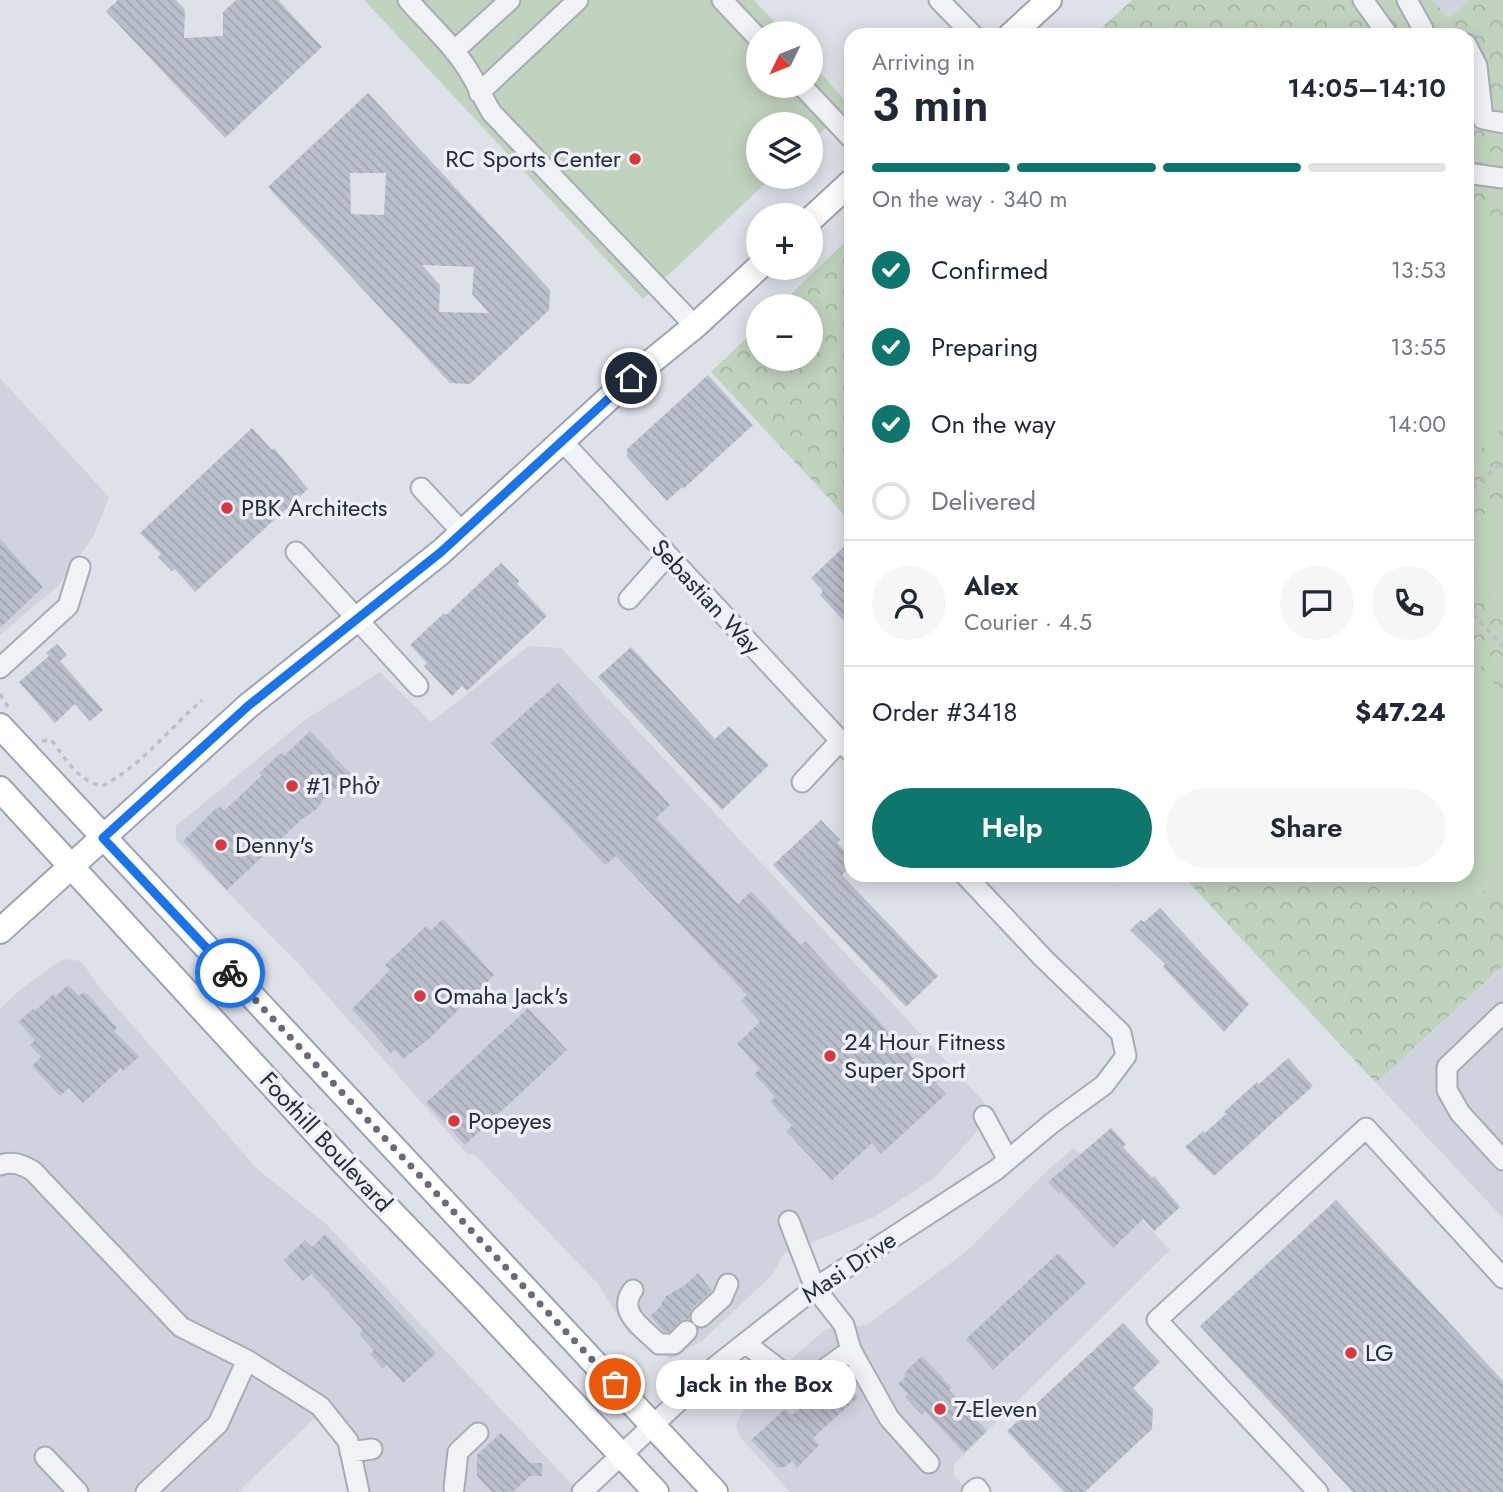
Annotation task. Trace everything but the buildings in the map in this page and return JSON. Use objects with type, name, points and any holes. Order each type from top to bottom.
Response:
[{"type":"main road","points":[[1019,28],[1049,0]]},
{"type":"main road","points":[[823,208],[844,189]]},
{"type":"main road","points":[[0,931],[248,706],[441,552],[631,378],[695,326],[746,279]]},
{"type":"main road","name":"Foothill Boulevard","points":[[7,720],[103,838],[715,1492]]},
{"type":"main road","name":"Foothill Boulevard","points":[[0,789],[342,1161],[656,1492]]},
{"type":"street","points":[[408,0],[454,51],[492,113],[695,326]]},
{"type":"street","points":[[454,51],[510,0]]},
{"type":"street","points":[[479,93],[578,0]]},
{"type":"street","points":[[722,0],[746,25]]},
{"type":"street","points":[[939,0],[967,28]]},
{"type":"street","points":[[1363,0],[1383,28]]},
{"type":"street","points":[[1406,0],[1422,28]]},
{"type":"street","points":[[1474,60],[1483,119],[1503,123]]},
{"type":"street","points":[[813,98],[844,131]]},
{"type":"street","points":[[1474,174],[1503,178]]},
{"type":"street","name":"Sebastian Way","points":[[562,442],[844,744]]},
{"type":"street","points":[[421,488],[462,533]]},
{"type":"street","points":[[296,552],[418,686]]},
{"type":"street","points":[[629,598],[667,556]]},
{"type":"street","points":[[0,668],[68,606],[80,567]]},
{"type":"street","points":[[802,782],[844,748]]},
{"type":"street","name":"Masi Drive","points":[[582,1492],[716,1366],[815,1288],[996,1170],[1052,1123],[1104,1085],[1126,1056],[1121,1033],[1044,959],[972,882]]},
{"type":"street","points":[[1503,1013],[1447,1067],[1447,1090],[1460,1113],[1503,1160]]},
{"type":"street","points":[[984,1116],[1008,1160]]},
{"type":"street","points":[[1318,1492],[1157,1320],[1366,1128],[1503,1278]]},
{"type":"street","points":[[0,1165],[9,1162],[21,1164],[33,1171],[173,1321],[247,1360],[320,1406],[348,1441],[359,1492]]},
{"type":"street","points":[[789,1221],[815,1288],[844,1325],[851,1350],[889,1418],[929,1463]]},
{"type":"street","points":[[633,1290],[627,1298],[626,1307],[630,1315],[659,1344],[667,1346],[674,1344],[722,1298],[728,1284]]},
{"type":"street","points":[[745,1343],[801,1386],[851,1350]]},
{"type":"street","points":[[146,1492],[218,1424],[247,1360]]},
{"type":"street","points":[[454,1488],[458,1452],[478,1433]]},
{"type":"street","points":[[350,1452],[372,1449]]},
{"type":"street","points":[[45,1457],[78,1492]]},
{"type":"path","points":[[1474,488],[1503,461]]},
{"type":"path","points":[[1474,615],[1503,646]]},
{"type":"path","points":[[1,691],[7,720]]},
{"type":"path","points":[[37,741],[51,740],[71,764],[73,771],[83,779],[102,786],[122,773],[202,700]]},
{"type":"shaded area","points":[[1432,0],[1469,0],[1449,18]]},
{"type":"shaded area","points":[[0,378],[109,497],[94,535],[59,585],[0,635]]},
{"type":"shaded area","points":[[529,646],[561,648],[984,1102],[976,1133],[934,1178],[876,1216],[784,1254],[771,1276],[703,1340],[671,1359],[628,1333],[599,1285],[474,1154],[467,1154],[299,964],[176,840],[176,826],[305,720],[380,672],[431,722]]},
{"type":"shaded area","points":[[63,959],[81,961],[101,989],[256,1168],[326,1224],[579,1492],[352,1492],[339,1442],[318,1415],[238,1492],[0,1492],[0,1009],[20,990]]},
{"type":"shaded area","points":[[1503,967],[1503,1218],[1376,1083]]},
{"type":"shaded area","points":[[1074,1148],[1170,1250],[954,1464],[954,1475],[969,1492],[790,1492],[740,1437],[736,1426],[744,1407],[761,1385],[826,1329],[867,1325],[967,1251],[1052,1166]]},
{"type":"green space","name":"RC Sports Center","points":[[364,0],[754,0],[774,21],[746,21],[746,98],[823,98],[823,76],[844,99],[844,111],[823,130],[823,112],[746,112],[746,189],[759,189],[643,299]]},
{"type":"green space","points":[[1132,0],[1432,0],[1449,18],[1469,0],[1503,0],[1503,966],[1376,1083],[1189,882],[1474,882],[1474,28],[1102,28]]},
{"type":"green space","points":[[1474,215],[1503,218],[1503,427],[1474,455]]},
{"type":"green space","points":[[844,243],[844,515],[711,372],[746,338],[746,371],[823,371],[823,294],[791,294],[806,280],[823,280],[823,263]]},
{"type":"green space","points":[[1503,505],[1503,606],[1474,575],[1474,530]]},
{"type":"green space","points":[[1474,660],[1503,693],[1503,885],[1470,893],[1450,894],[1381,882],[1474,882]]},
{"type":"way so far","points":[[230,973],[615,1384]]},
{"type":"place","name":"RC Sports Center","points":[[635,159]]},
{"type":"place","name":"PBK Architects","points":[[227,508]]},
{"type":"place","name":"#1 Phở","points":[[292,786]]},
{"type":"place","name":"Denny's","points":[[221,845]]},
{"type":"place","name":"Omaha Jack's","points":[[420,996]]},
{"type":"place","name":"24 Hour Fitness Super Sport","points":[[830,1056]]},
{"type":"place","name":"Popeyes","points":[[454,1121]]},
{"type":"place","name":"LG","points":[[1351,1353]]},
{"type":"place","name":"Jack in the Box","points":[[615,1384]]},
{"type":"place","name":"7-Eleven","points":[[940,1409]]},
{"type":"route","points":[[230,973],[103,838],[248,706],[441,552],[631,378]]}]
